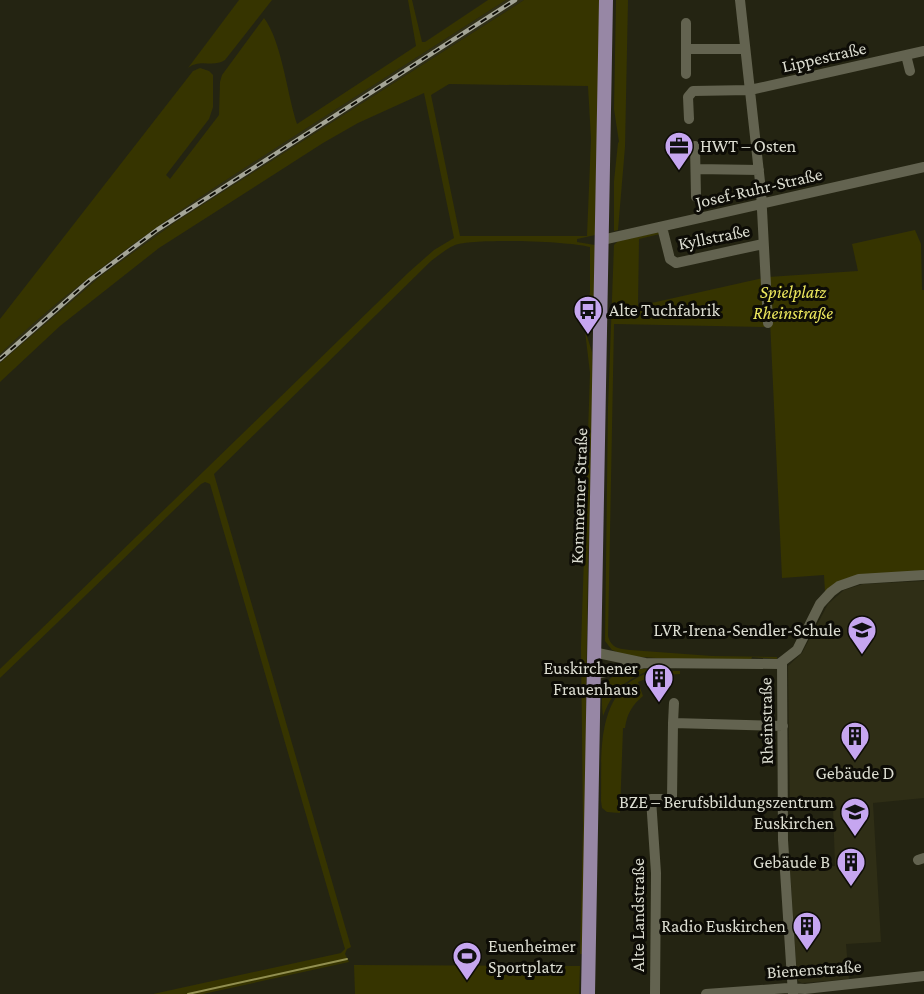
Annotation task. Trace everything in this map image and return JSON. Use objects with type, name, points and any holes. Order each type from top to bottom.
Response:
[{"type":"main road","name":"Kommerner Straße","points":[[588,994],[606,0]]},
{"type":"street","points":[[752,0],[740,1],[762,204],[768,323]]},
{"type":"street","points":[[686,23],[686,74]]},
{"type":"street","points":[[686,49],[745,50]]},
{"type":"street","name":"Lippestraße","points":[[750,90],[924,51]]},
{"type":"street","points":[[906,55],[909,71]]},
{"type":"street","points":[[689,119],[689,95],[693,91],[750,90]]},
{"type":"street","points":[[695,146],[696,197]]},
{"type":"street","name":"Josef-Ruhr-Straße","points":[[602,240],[924,167]]},
{"type":"street","points":[[696,169],[759,170]]},
{"type":"street","name":"Kyllstraße","points":[[662,227],[670,259],[676,263],[764,244]]},
{"type":"street","points":[[593,652],[645,663],[782,663],[797,650],[820,604],[834,589],[859,579],[924,575]]},
{"type":"street","points":[[592,675],[645,663]]},
{"type":"street","name":"Rheinstraße","points":[[782,663],[783,840],[792,991]]},
{"type":"street","points":[[674,703],[674,723],[783,726]]},
{"type":"street","name":"Alte Landstraße","points":[[655,994],[656,873],[651,799],[672,799],[674,723]]},
{"type":"street","name":"Bienenstraße","points":[[706,994],[792,991],[924,976]]},
{"type":"shaded area","points":[[506,0],[524,0],[177,221],[102,275],[0,363],[0,354],[26,329],[85,280],[154,228]]},
{"type":"shaded area","points":[[924,581],[924,798],[873,803],[881,942],[846,944],[849,979],[802,983],[798,981],[797,976],[790,870],[835,866],[833,807],[790,811],[788,666],[802,653],[828,604],[844,590],[863,584]]},
{"type":"green space","points":[[239,0],[272,0],[225,60],[197,64],[188,68]]},
{"type":"green space","points":[[408,0],[412,0],[422,42],[425,42],[488,0],[506,0],[260,158],[144,236],[70,293],[0,354],[0,319],[193,71],[200,68],[213,75],[213,107],[209,119],[166,175],[170,179],[219,115],[222,75],[264,18],[280,54],[297,124],[416,46]]},
{"type":"green space","points":[[524,0],[601,0],[595,235],[577,239],[577,242],[595,245],[595,293],[589,332],[586,333],[592,352],[594,410],[588,566],[587,785],[583,954],[580,954],[583,825],[581,647],[590,373],[585,331],[590,291],[590,247],[522,241],[465,243],[455,245],[431,261],[214,474],[351,947],[345,954],[349,962],[203,994],[153,994],[341,953],[345,949],[210,484],[205,482],[201,484],[0,678],[0,669],[409,272],[434,250],[454,238],[424,93],[358,123],[323,143],[159,248],[60,326],[0,382],[0,363],[102,275],[177,221]],"holes":[[[449,84],[588,86],[591,139],[587,236],[460,236],[431,95]]]},
{"type":"green space","points":[[616,0],[628,0],[625,147],[618,230],[614,231],[614,181],[619,142],[614,109]]},
{"type":"green space","name":"Spielplatz Rheinstraße","points":[[915,230],[921,244],[922,290],[924,290],[924,572],[859,575],[825,592],[824,575],[782,578],[768,277],[858,271],[852,244]]},
{"type":"green space","points":[[658,232],[660,234],[639,239],[638,306],[763,278],[765,327],[614,324],[609,640],[613,645],[626,650],[712,656],[777,657],[777,659],[752,657],[751,660],[671,659],[627,656],[612,650],[605,641],[608,407],[614,245],[618,241]]},
{"type":"green space","points":[[654,668],[622,686],[612,697],[603,716],[603,691],[612,677],[620,673]]},
{"type":"green space","points":[[655,671],[680,671],[680,674],[653,676],[638,682],[643,696],[631,710],[625,728],[623,728],[620,813],[607,812],[602,808],[601,801],[601,762],[602,742],[611,706],[621,690],[635,679]]},
{"type":"green space","name":"Euenheimer Sportplatz","points":[[354,965],[580,966],[579,994],[355,994]]},
{"type":"waterway","points":[[188,994],[347,959]]},
{"type":"railway","points":[[0,359],[90,280],[157,230],[515,0]]},
{"type":"place","name":"HWT – Osten","points":[[679,172]]},
{"type":"place","name":"Alte Tuchfabrik","points":[[588,336]]},
{"type":"place","name":"LVR-Irena-Sendler-Schule","points":[[862,656]]},
{"type":"place","name":"Euskirchener Frauenhaus","points":[[659,704]]},
{"type":"place","name":"Gebäude D","points":[[855,762]]},
{"type":"place","name":"BZE – Berufsbildungszentrum Euskirchen","points":[[855,838]]},
{"type":"place","name":"Gebäude B","points":[[851,888]]},
{"type":"place","name":"Radio Euskirchen","points":[[807,952]]},
{"type":"place","name":"Euenheimer Sportplatz","points":[[467,982]]}]
